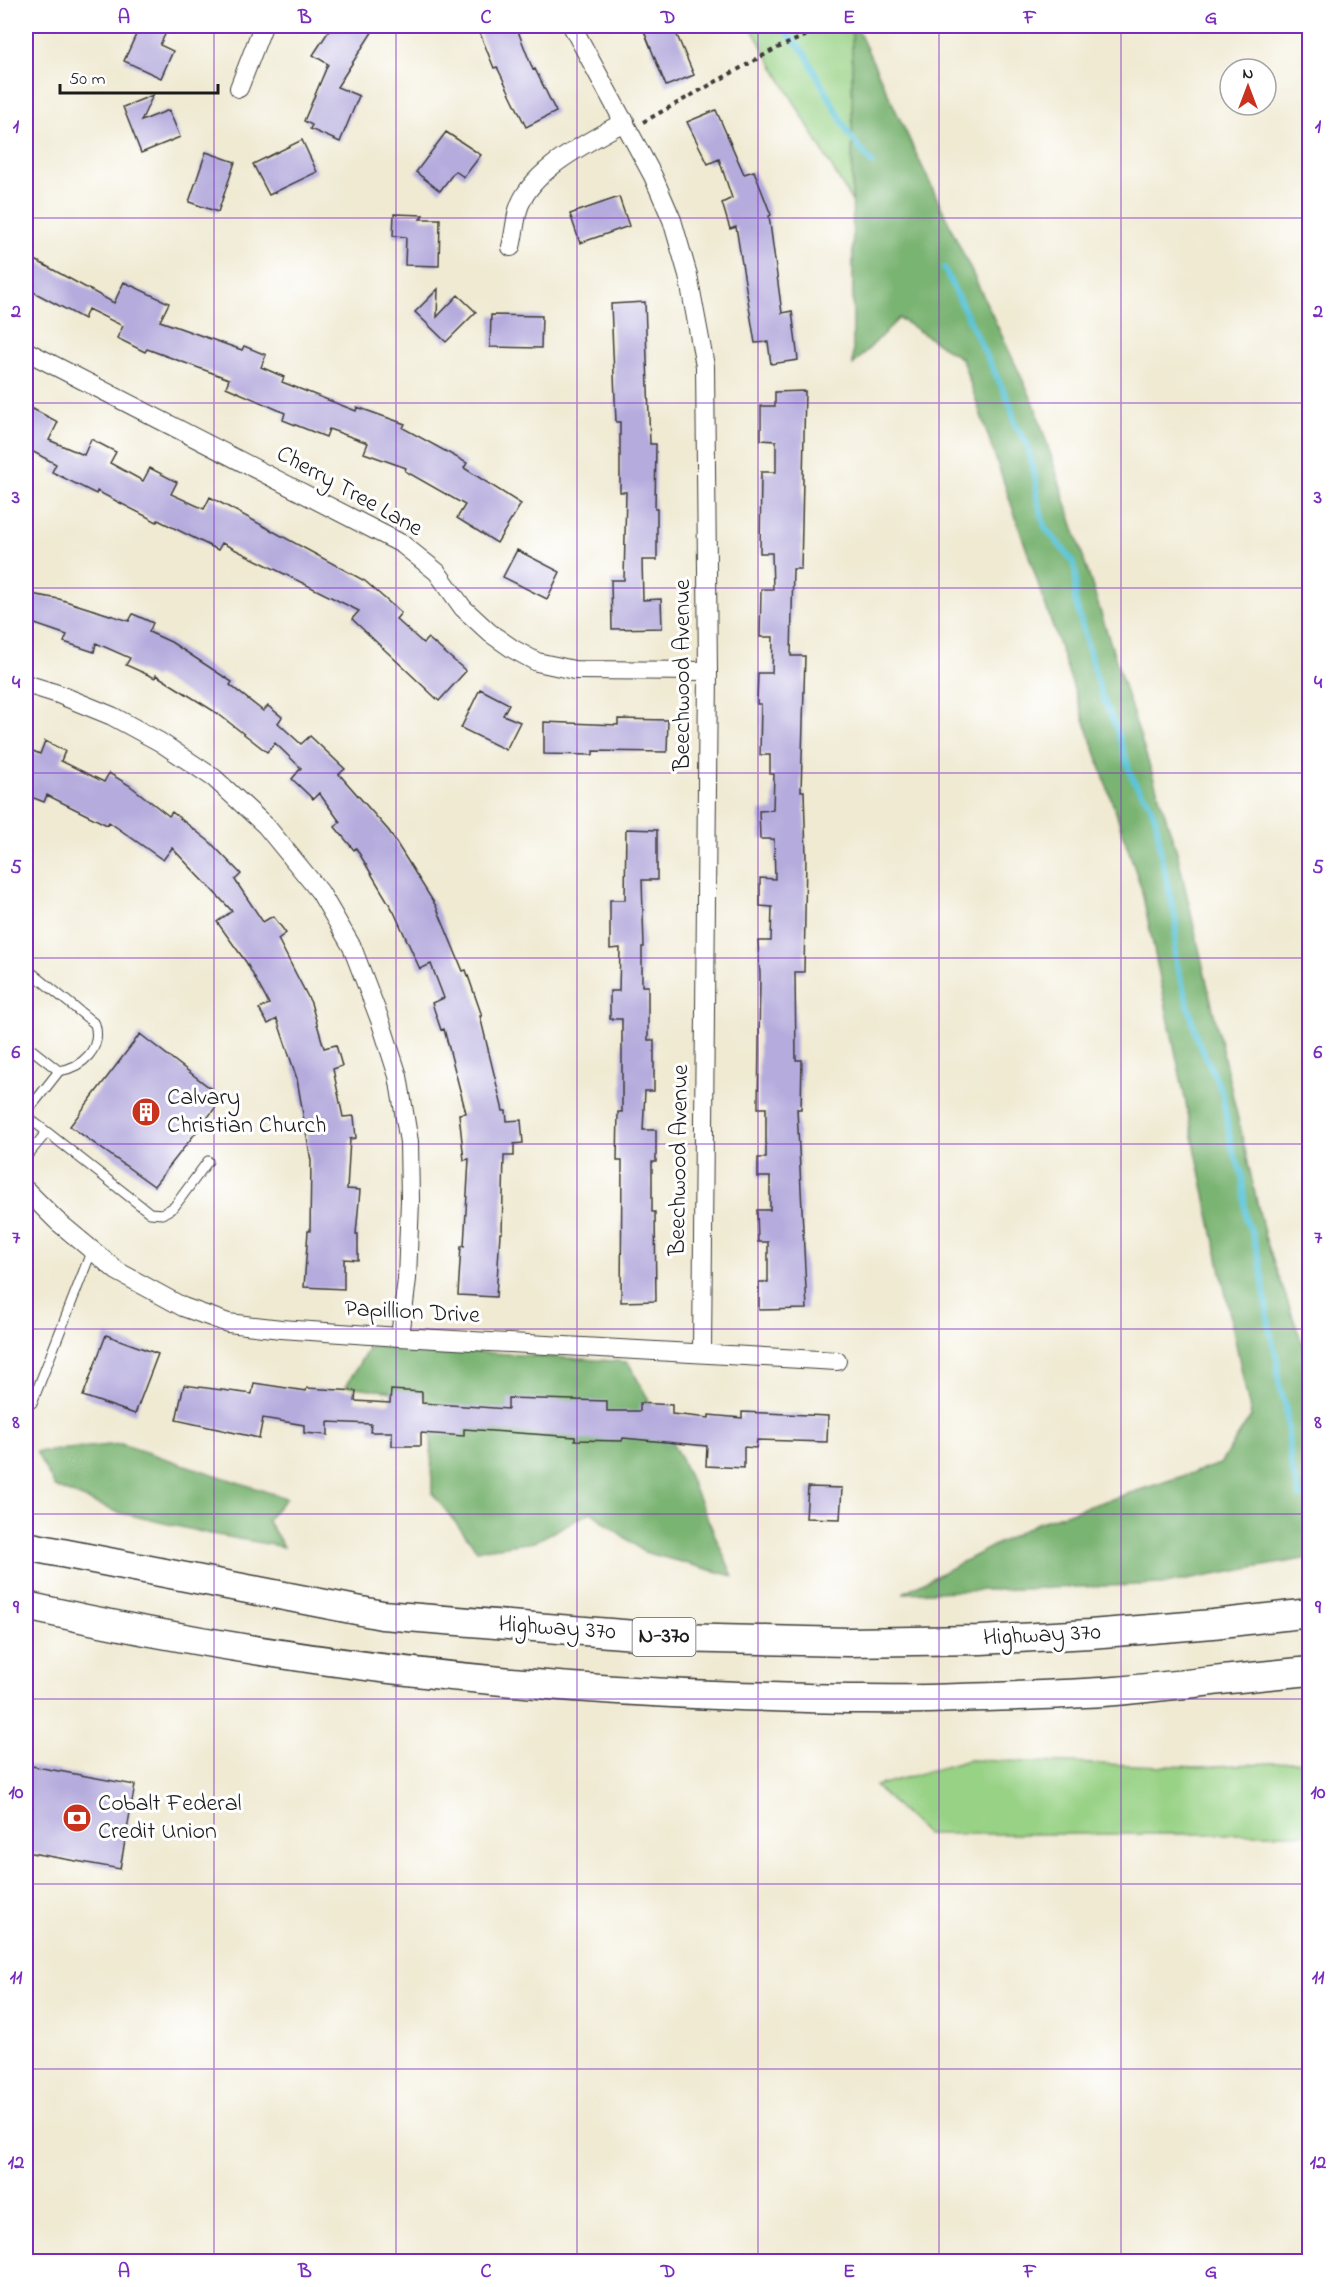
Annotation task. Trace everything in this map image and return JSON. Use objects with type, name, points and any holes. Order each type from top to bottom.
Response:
[{"type":"highway","name":"Highway 370","points":[[26,1546],[382,1615],[673,1638],[848,1642],[981,1640],[1146,1630],[1310,1613]]},
{"type":"highway","name":"N-370","points":[[26,1606],[111,1625],[317,1660],[421,1674],[515,1683],[677,1694],[846,1700],[957,1698],[1114,1691],[1310,1671]]},
{"type":"street","points":[[239,88],[263,26]]},
{"type":"street","name":"Beechwood Avenue","points":[[572,26],[627,125],[672,220],[688,275],[705,366],[708,671],[702,1352]]},
{"type":"street","points":[[511,247],[519,208],[535,181],[564,158],[627,125]]},
{"type":"street","name":"Cherry Tree Lane","points":[[26,351],[402,544],[437,572],[463,608],[490,633],[537,662],[574,670],[708,671]]},
{"type":"street","points":[[26,684],[58,693],[112,716],[160,742],[214,778],[266,826],[320,892],[352,947],[380,1020],[398,1076],[409,1142],[410,1200],[407,1279],[400,1337]]},
{"type":"street","name":"Papillion Drive","points":[[26,1190],[57,1221],[117,1270],[183,1307],[228,1323],[400,1337],[837,1360]]},
{"type":"lane","points":[[26,968],[95,1024],[98,1035],[94,1048],[81,1063],[71,1069],[59,1071],[26,1114],[150,1213],[162,1214],[174,1207],[208,1161]]},
{"type":"lane","points":[[26,1045],[59,1071]]},
{"type":"lane","points":[[26,1157],[47,1132]]},
{"type":"lane","points":[[32,1403],[92,1250]]},
{"type":"path","points":[[627,125],[822,26]]},
{"type":"green space","points":[[750,26],[852,26],[852,202]]},
{"type":"green space","points":[[852,26],[856,26],[1035,406],[1177,852],[1265,1237],[1309,1363],[1309,1558],[1164,1584],[903,1593],[1037,1523],[1220,1464],[1251,1416],[1141,887],[962,359],[899,318],[853,365]]},
{"type":"green space","points":[[370,1345],[628,1362],[682,1461],[733,1576],[644,1552],[591,1512],[534,1542],[477,1550],[432,1493],[431,1433],[425,1396],[346,1386]]},
{"type":"green space","points":[[121,1444],[286,1498],[267,1520],[284,1547],[206,1533],[117,1512],[55,1487],[36,1452]]},
{"type":"green space","points":[[969,1760],[1200,1767],[1309,1761],[1309,1834],[926,1834],[875,1786]]},
{"type":"building","points":[[140,26],[169,26],[160,45],[173,51],[161,78],[124,61]]},
{"type":"building","points":[[332,26],[376,26],[337,87],[359,96],[340,142],[310,129],[312,125],[304,121],[328,64],[313,55]]},
{"type":"building","points":[[477,26],[516,26],[533,70],[535,69],[556,112],[526,127],[497,67],[494,68]]},
{"type":"building","points":[[642,26],[673,26],[694,75],[666,86]]},
{"type":"building","points":[[153,95],[141,121],[169,110],[180,137],[141,153],[123,107]]},
{"type":"building","points":[[716,110],[744,174],[754,171],[771,215],[769,216],[782,313],[792,311],[798,360],[771,364],[768,342],[755,343],[736,227],[730,229],[722,203],[732,198],[719,159],[708,164],[687,122]]},
{"type":"building","points":[[446,132],[481,155],[464,177],[455,171],[440,191],[416,172]]},
{"type":"building","points":[[302,140],[317,172],[269,195],[253,164]]},
{"type":"building","points":[[206,152],[235,162],[218,212],[189,202]]},
{"type":"building","points":[[619,197],[629,226],[580,243],[570,214]]},
{"type":"building","points":[[394,214],[423,215],[420,219],[440,219],[439,266],[405,265],[406,237],[393,236]]},
{"type":"building","points":[[26,255],[114,303],[124,282],[169,303],[160,321],[242,350],[244,346],[266,355],[261,367],[284,377],[282,382],[356,411],[357,407],[405,424],[403,428],[467,463],[464,468],[521,504],[497,543],[457,518],[465,505],[405,471],[406,468],[364,453],[368,443],[329,429],[326,437],[283,420],[285,413],[226,387],[229,379],[147,349],[145,352],[117,338],[123,326],[88,309],[84,319],[26,288]]},
{"type":"building","points":[[438,289],[437,317],[458,295],[476,312],[446,342],[415,312]]},
{"type":"building","points":[[645,302],[650,444],[656,444],[657,560],[642,560],[643,600],[661,599],[662,628],[612,629],[611,580],[624,580],[626,492],[620,492],[620,422],[616,422],[611,304]]},
{"type":"building","points":[[491,315],[542,316],[541,348],[490,347]]},
{"type":"building","points":[[805,391],[801,569],[793,569],[791,656],[805,656],[801,791],[804,791],[806,857],[804,972],[795,972],[796,1060],[802,1060],[801,1109],[797,1109],[807,1309],[759,1310],[759,1282],[768,1282],[768,1242],[758,1242],[757,1210],[770,1210],[770,1177],[758,1177],[758,1158],[766,1158],[766,1108],[758,1108],[760,975],[758,941],[771,941],[772,907],[760,906],[760,878],[775,879],[774,839],[760,839],[759,811],[773,810],[774,774],[770,774],[770,755],[760,755],[761,704],[757,704],[758,673],[772,673],[773,637],[760,637],[761,589],[773,589],[772,553],[760,553],[761,472],[776,472],[776,441],[761,440],[761,406],[775,406],[775,392]]},
{"type":"building","points":[[31,408],[58,422],[49,440],[84,455],[91,439],[116,452],[110,463],[143,481],[150,468],[177,482],[171,494],[204,509],[210,497],[365,581],[401,613],[396,619],[423,643],[428,638],[466,671],[439,701],[352,619],[359,611],[222,543],[218,550],[97,491],[96,494],[52,472],[56,464],[26,448],[26,418]]},
{"type":"building","points":[[517,550],[560,572],[547,599],[503,577]]},
{"type":"building","points":[[26,593],[59,599],[129,621],[133,614],[153,623],[149,632],[171,642],[232,682],[230,685],[263,711],[268,706],[282,717],[278,723],[301,744],[310,736],[345,769],[339,774],[389,831],[436,906],[463,971],[466,970],[482,1016],[480,1016],[507,1121],[521,1120],[523,1143],[514,1144],[514,1156],[504,1156],[502,1233],[500,1233],[496,1297],[458,1295],[461,1246],[464,1246],[469,1159],[464,1160],[459,1114],[466,1113],[444,1029],[441,1030],[432,1003],[444,998],[431,964],[420,969],[394,912],[356,848],[354,850],[335,827],[340,822],[319,793],[313,799],[292,779],[301,768],[275,743],[267,752],[217,713],[156,675],[155,678],[126,665],[130,658],[96,643],[94,652],[64,642],[67,635],[26,621]]},
{"type":"building","points":[[480,689],[509,704],[503,715],[520,722],[506,750],[461,728]]},
{"type":"building","points":[[618,719],[668,720],[667,752],[593,751],[593,755],[544,754],[544,722],[618,725]]},
{"type":"building","points":[[45,741],[65,751],[61,761],[104,782],[109,773],[129,785],[169,816],[172,812],[210,842],[241,874],[235,880],[263,922],[273,916],[286,933],[278,939],[311,1003],[324,1048],[336,1045],[342,1066],[333,1069],[343,1117],[354,1116],[356,1138],[350,1139],[347,1189],[360,1190],[356,1234],[358,1234],[358,1260],[344,1259],[344,1289],[304,1287],[308,1231],[310,1231],[311,1161],[297,1079],[277,1019],[268,1024],[259,1009],[269,1004],[246,962],[217,922],[232,911],[172,848],[163,860],[109,822],[107,825],[47,795],[44,802],[26,795],[26,748],[40,754]]},
{"type":"building","points":[[626,829],[657,830],[657,880],[642,880],[644,947],[642,947],[642,986],[648,986],[648,1040],[654,1040],[654,1091],[645,1091],[643,1130],[656,1130],[656,1162],[652,1162],[652,1212],[655,1212],[656,1301],[621,1302],[622,1161],[617,1161],[618,1112],[622,1112],[622,1019],[610,1019],[610,991],[619,991],[620,948],[610,949],[610,900],[625,900]]},
{"type":"building","name":"Calvary Christian Church","points":[[140,1034],[223,1098],[154,1186],[70,1126]]},
{"type":"building","points":[[106,1335],[158,1354],[135,1414],[83,1396]]},
{"type":"building","points":[[254,1383],[306,1391],[307,1388],[356,1391],[355,1401],[390,1403],[391,1390],[422,1392],[422,1403],[508,1409],[508,1398],[607,1401],[607,1411],[640,1411],[640,1403],[672,1405],[672,1414],[709,1418],[709,1415],[742,1418],[742,1412],[828,1416],[827,1442],[757,1440],[756,1448],[744,1447],[744,1468],[706,1466],[707,1446],[623,1438],[622,1441],[575,1440],[575,1437],[464,1429],[464,1436],[421,1433],[421,1446],[392,1446],[392,1432],[370,1432],[371,1424],[328,1422],[328,1435],[304,1433],[304,1425],[263,1418],[259,1438],[176,1420],[184,1385],[252,1394]]},
{"type":"building","points":[[808,1487],[842,1488],[840,1519],[806,1518]]},
{"type":"building","name":"Cobalt Federal Credit Union","points":[[26,1765],[135,1785],[120,1869],[26,1852]]},
{"type":"waterway","points":[[781,26],[804,52],[850,136],[872,163]]},
{"type":"waterway","points":[[944,268],[1011,406],[1015,425],[1027,443],[1045,528],[1072,560],[1076,574],[1075,600],[1101,694],[1115,725],[1131,775],[1149,802],[1156,820],[1162,860],[1176,921],[1175,957],[1197,1038],[1222,1092],[1232,1148],[1242,1174],[1246,1220],[1260,1262],[1270,1332],[1277,1359],[1279,1384],[1286,1408],[1291,1466],[1300,1497]]},
{"type":"place","name":"Calvary Christian Church","points":[[146,1112]]},
{"type":"place","name":"Cobalt Federal Credit Union","points":[[77,1818]]}]
